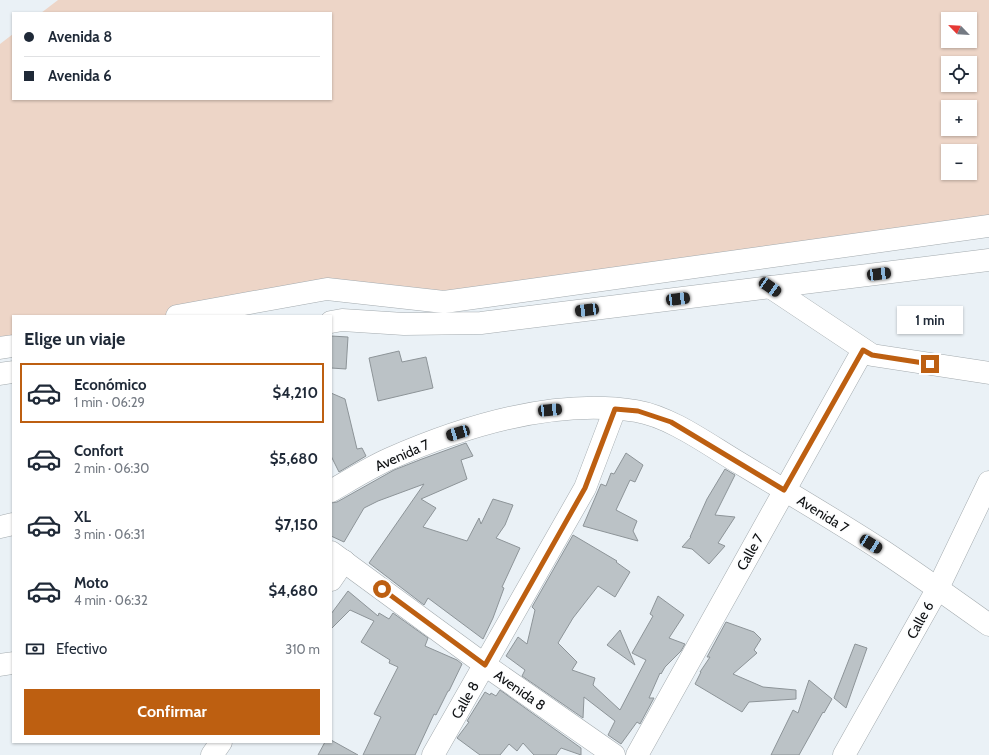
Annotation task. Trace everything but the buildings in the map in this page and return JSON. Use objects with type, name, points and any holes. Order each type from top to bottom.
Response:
[{"type":"street","points":[[183,315],[327,289],[444,302],[989,226]]},
{"type":"street","points":[[332,322],[342,320],[404,324],[481,323],[989,260]]},
{"type":"street","points":[[770,287],[872,355],[989,373]]},
{"type":"street","points":[[0,348],[12,346]]},
{"type":"street","name":"Calle 7","points":[[637,755],[863,350]]},
{"type":"street","points":[[0,374],[12,372]]},
{"type":"street","name":"Avenida 7","points":[[332,490],[388,460],[445,436],[498,421],[550,410],[587,407],[638,411],[671,422],[784,490],[883,551],[938,588],[989,626]]},
{"type":"street","name":"Calle 8","points":[[433,755],[585,488],[615,409]]},
{"type":"street","name":"Calle 6","points":[[844,755],[938,588],[989,482]]},
{"type":"street","points":[[0,527],[12,524]]},
{"type":"street","points":[[332,576],[337,556]]},
{"type":"street","name":"Avenida 8","points":[[337,556],[485,665],[614,755]]},
{"type":"street","points":[[0,665],[12,663]]},
{"type":"street","points":[[212,755],[220,743]]},
{"type":"shaded area","points":[[58,0],[989,0],[989,235],[454,305],[323,296],[223,315],[12,315],[12,356],[0,359],[0,44],[12,35],[12,100],[332,100],[332,12],[42,12]]},
{"type":"route","points":[[382,589],[485,665],[585,488],[615,409],[638,411],[671,422],[784,490],[863,350],[872,355],[930,364]]}]
